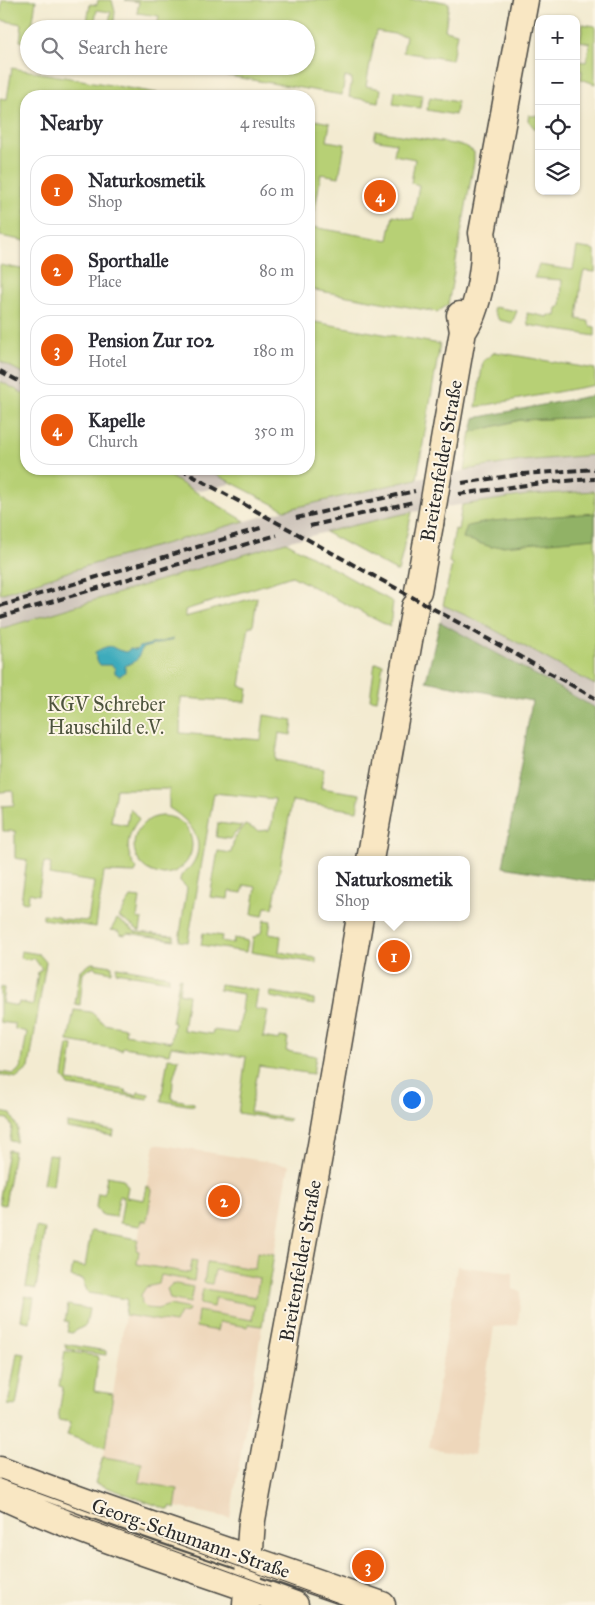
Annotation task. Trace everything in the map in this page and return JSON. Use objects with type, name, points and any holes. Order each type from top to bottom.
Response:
[{"type":"main road","name":"Breitenfelder Straße","points":[[371,856],[463,331],[460,309],[463,289],[476,240],[482,233],[525,0]]},
{"type":"main road","name":"Breitenfelder Straße","points":[[246,1596],[253,1510],[320,1154],[359,921]]},
{"type":"main road","name":"Georg-Schumann-Straße","points":[[0,1470],[146,1524],[249,1557],[382,1605]]},
{"type":"main road","name":"Georg-Schumann-Straße","points":[[0,1495],[63,1523],[193,1570],[246,1596],[295,1605]]},
{"type":"shaded area","points":[[0,355],[20,366],[20,397],[0,385]]},
{"type":"shaded area","points":[[595,455],[595,491],[528,495],[412,512],[367,522],[286,542],[0,629],[0,594],[83,567],[285,510],[417,479],[521,461]]},
{"type":"shaded area","points":[[160,475],[226,475],[230,484],[201,491],[184,488]]},
{"type":"shaded area","points":[[443,605],[478,621],[595,685],[595,708],[440,622]]},
{"type":"shaded area","points":[[155,1144],[289,1165],[230,1518],[171,1506],[169,1510],[95,1483],[105,1448],[125,1315]]},
{"type":"shaded area","points":[[457,1266],[513,1273],[513,1289],[521,1292],[518,1325],[494,1327],[474,1455],[429,1448]]},
{"type":"green space","points":[[2,0],[36,0],[33,20],[20,20],[20,24],[0,20]]},
{"type":"green space","points":[[98,0],[112,0],[115,12],[114,20],[110,20],[111,12],[97,10],[95,20],[87,20],[90,4],[97,5]]},
{"type":"green space","points":[[125,0],[433,0],[449,3],[445,30],[457,33],[452,60],[403,52],[406,36],[376,31],[366,86],[381,89],[379,102],[349,97],[352,78],[345,77],[342,95],[223,75],[315,75],[315,20],[158,20],[159,16],[137,13],[139,2]]},
{"type":"green space","points":[[583,24],[595,26],[595,84],[581,79],[580,61],[586,62],[590,43],[580,41]]},
{"type":"green space","points":[[12,68],[20,69],[20,75],[52,75],[139,90],[20,90],[20,240],[0,236],[0,98],[7,99]]},
{"type":"green space","points":[[395,91],[422,95],[420,108],[393,104]]},
{"type":"green space","points":[[430,97],[457,102],[455,115],[427,110]]},
{"type":"green space","points":[[529,114],[535,116],[535,128],[534,128],[528,120]]},
{"type":"green space","points":[[315,120],[330,123],[327,141],[345,144],[339,177],[321,174],[315,209]]},
{"type":"green space","points":[[376,131],[465,146],[474,152],[474,162],[448,305],[437,312],[315,290],[315,228],[388,240],[393,215],[413,219],[419,185],[411,183],[415,159],[394,155],[396,143],[374,139]]},
{"type":"green space","points":[[577,247],[595,250],[595,272],[584,271],[577,319],[588,321],[590,326],[595,327],[595,336],[528,325],[527,313],[548,317],[549,315],[556,316],[557,308],[561,306],[562,280],[534,278],[539,265],[573,270]]},
{"type":"green space","points":[[0,265],[20,269],[20,372],[0,361]]},
{"type":"green space","points":[[494,307],[517,311],[512,323],[499,320],[493,311]]},
{"type":"green space","points":[[315,322],[440,344],[417,479],[285,510],[217,475],[315,475]]},
{"type":"green space","points":[[495,352],[595,369],[595,385],[476,407],[483,361]]},
{"type":"green space","points":[[0,381],[20,392],[20,475],[167,475],[245,521],[83,567],[0,594]]},
{"type":"green space","points":[[595,395],[595,417],[520,420],[472,432],[475,418]]},
{"type":"green space","points":[[595,417],[595,455],[521,461],[465,470],[471,432],[520,420]]},
{"type":"green space","points":[[595,491],[595,685],[478,621],[443,605],[452,564],[449,562],[455,529],[458,530],[462,505],[528,495]]},
{"type":"green space","points":[[412,512],[398,572],[325,532]]},
{"type":"green space","points":[[595,513],[595,538],[491,547],[463,538],[467,526],[493,521]]},
{"type":"green space","name":"KGV Schreber Hauschild e.V.","points":[[286,542],[393,602],[390,627],[292,576],[185,610],[185,617],[257,597],[253,626],[249,626],[240,686],[248,688],[246,702],[181,698],[180,733],[261,740],[264,715],[293,720],[291,735],[279,733],[275,760],[324,769],[321,788],[360,794],[357,811],[292,801],[273,908],[265,907],[263,916],[252,914],[256,887],[244,885],[242,893],[229,891],[228,899],[210,897],[218,851],[231,853],[234,839],[245,825],[259,831],[269,830],[272,823],[275,799],[214,793],[188,942],[179,941],[187,888],[180,881],[180,878],[196,857],[198,849],[194,832],[183,819],[169,808],[169,789],[116,789],[111,822],[127,825],[130,808],[139,819],[131,831],[128,844],[130,857],[137,869],[135,873],[104,872],[96,927],[43,919],[43,914],[58,916],[60,919],[88,921],[94,882],[49,875],[51,864],[44,862],[38,895],[29,893],[28,902],[21,901],[27,860],[15,858],[15,831],[3,831],[2,806],[14,805],[13,791],[0,792],[0,629]]},
{"type":"green space","points":[[440,622],[595,708],[595,882],[503,867],[532,701],[426,681]]},
{"type":"green space","points":[[375,663],[383,664],[377,700],[370,699]]},
{"type":"green space","points":[[157,816],[169,816],[184,824],[192,839],[192,851],[184,866],[169,874],[157,874],[142,866],[134,851],[134,839],[142,824]]},
{"type":"green space","points":[[218,823],[242,826],[230,839],[216,837]]},
{"type":"green space","points":[[131,897],[140,898],[137,918],[142,919],[140,931],[119,917]]},
{"type":"green space","points":[[117,919],[136,932],[174,936],[174,940],[128,933],[125,935],[120,934],[118,931],[111,930]]},
{"type":"green space","points":[[264,920],[271,921],[269,934],[281,936],[279,952],[316,958],[316,963],[251,952],[253,938],[261,933]]},
{"type":"green space","points":[[203,933],[222,936],[221,941],[233,943],[234,938],[248,941],[246,952],[201,945]]},
{"type":"green space","points":[[21,951],[39,954],[46,962],[29,1068],[17,1078],[0,1075],[0,1072],[14,1074],[21,1068],[27,1032],[15,1029],[15,1024],[0,1022],[0,987],[4,988],[2,1003],[18,1006],[19,1002],[33,1005],[38,972],[42,969],[34,958],[30,960],[20,958]]},
{"type":"green space","points":[[92,963],[112,966],[112,972],[96,969],[94,966],[83,973],[80,1005],[75,1004],[80,970]]},
{"type":"green space","points":[[117,967],[169,976],[169,981],[116,972]]},
{"type":"green space","points":[[179,978],[181,978],[179,993],[188,995],[183,1030],[212,1034],[213,1030],[237,1033],[243,1010],[241,1010],[243,994],[219,990],[220,984],[258,990],[255,1009],[268,1011],[263,1037],[279,1040],[280,1037],[288,1038],[286,1051],[316,1056],[313,1074],[259,1066],[250,1112],[290,1119],[288,1121],[238,1113],[246,1057],[171,1046],[169,1054],[123,1047],[122,1050],[68,1041],[74,1010],[91,1012],[104,1024],[126,1028],[125,1034],[171,1042]]},
{"type":"green space","points":[[271,992],[314,999],[314,1005],[270,997]]},
{"type":"green space","points":[[68,1045],[73,1046],[68,1081],[126,1090],[125,1093],[137,1095],[138,1092],[149,1094],[148,1099],[69,1086],[63,1077]]},
{"type":"green space","points":[[168,1058],[179,1059],[173,1079],[172,1099],[194,1103],[194,1106],[161,1101]]},
{"type":"green space","points":[[0,1112],[11,1114],[18,1129],[16,1142],[10,1141],[12,1127],[8,1119],[0,1118]]},
{"type":"green space","points":[[67,1123],[114,1131],[113,1136],[67,1128]]},
{"type":"green space","points":[[8,1150],[14,1151],[5,1205],[0,1204],[0,1198]]},
{"type":"green space","points":[[48,1154],[57,1155],[53,1186],[43,1184]]},
{"type":"green space","points":[[107,1176],[123,1179],[128,1187],[126,1197],[144,1200],[147,1186],[152,1190],[147,1221],[141,1221],[140,1226],[120,1223],[124,1197],[119,1196],[116,1217],[102,1215],[96,1207],[98,1193],[104,1194]]},
{"type":"green space","points":[[36,1227],[45,1229],[36,1289],[26,1287]]},
{"type":"green space","points":[[91,1231],[138,1239],[136,1250],[139,1251],[137,1264],[190,1273],[192,1260],[197,1261],[194,1281],[161,1275],[159,1284],[146,1287],[141,1295],[142,1304],[146,1308],[157,1309],[170,1305],[189,1309],[188,1312],[180,1313],[175,1323],[125,1315],[127,1299],[88,1293],[82,1279],[71,1277],[73,1265],[85,1267]]},
{"type":"green space","points":[[257,1252],[274,1255],[262,1326],[248,1324],[248,1327],[219,1322],[217,1331],[196,1327],[198,1311],[252,1320],[254,1305],[215,1298],[213,1307],[200,1304],[203,1289],[256,1297],[259,1278],[215,1270],[212,1284],[204,1283],[207,1262],[255,1269]]},
{"type":"green space","points":[[171,1285],[193,1287],[190,1303],[170,1299],[167,1289]]},
{"type":"green space","points":[[25,1296],[34,1298],[30,1322],[21,1320]]},
{"type":"green space","points":[[68,1305],[89,1309],[86,1325],[72,1333],[67,1332],[69,1322],[65,1321]]},
{"type":"green space","points":[[65,1344],[106,1351],[106,1355],[66,1349]]},
{"type":"green space","points":[[65,1351],[97,1356],[94,1391],[113,1394],[105,1448],[67,1435],[71,1422],[58,1420],[63,1387],[59,1386]]},
{"type":"green space","points":[[17,1353],[25,1354],[16,1406],[8,1405]]},
{"type":"green space","points":[[103,1457],[142,1463],[139,1482],[178,1489],[175,1509],[171,1506],[169,1510],[95,1483]]},
{"type":"water","points":[[174,639],[143,648],[134,662],[125,666],[125,672],[120,676],[115,673],[115,668],[111,665],[100,665],[96,659],[95,652],[109,646],[126,652],[130,649],[136,650],[139,647]]},
{"type":"tram line","points":[[0,1479],[344,1605]]},
{"type":"tram line","points":[[70,1513],[270,1586]]},
{"type":"railway","points":[[0,371],[20,382]]},
{"type":"railway","points":[[462,483],[523,474],[595,469]]},
{"type":"railway","points":[[191,475],[595,698]]},
{"type":"railway","points":[[459,494],[549,482],[595,479]]},
{"type":"railway","points":[[296,518],[415,491]]},
{"type":"railway","points":[[310,526],[413,502]]},
{"type":"railway","points":[[0,606],[264,527]]},
{"type":"railway","points":[[0,617],[277,535]]},
{"type":"place","name":"Kapelle","points":[[380,196]]},
{"type":"place","name":"Naturkosmetik","points":[[394,956]]},
{"type":"place","name":"Sporthalle","points":[[224,1201]]},
{"type":"place","name":"Pension Zur 102","points":[[368,1566]]}]
